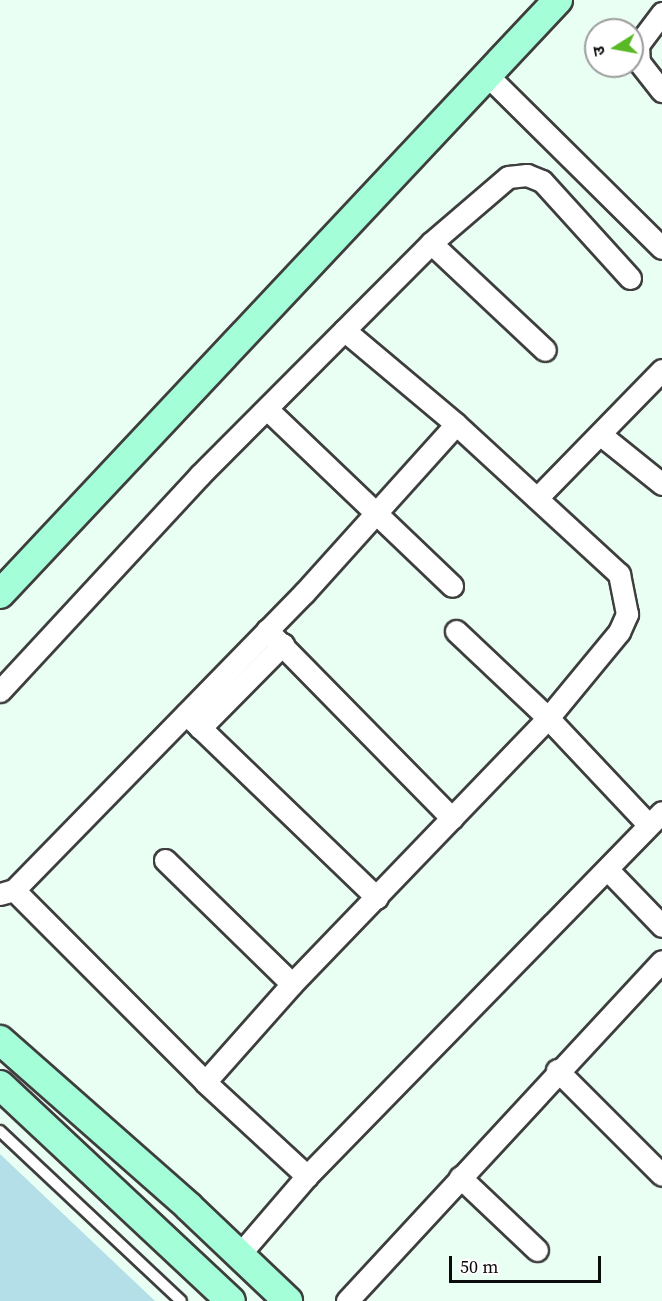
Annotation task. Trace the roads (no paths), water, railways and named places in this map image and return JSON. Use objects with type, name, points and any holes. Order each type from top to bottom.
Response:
[{"type":"main road","points":[[0,594],[558,0]]},
{"type":"main road","points":[[0,1040],[288,1301]]},
{"type":"main road","points":[[0,1084],[231,1301]]},
{"type":"street","points":[[662,13],[638,45],[639,62],[662,91]]},
{"type":"street","points":[[488,75],[662,248]]},
{"type":"street","points":[[0,691],[200,475],[431,243],[508,177],[527,175],[542,181],[630,278]]},
{"type":"street","points":[[431,243],[545,351]]},
{"type":"street","points":[[205,1082],[292,984],[548,718],[619,632],[627,614],[619,574],[456,424],[344,330]]},
{"type":"street","points":[[537,498],[662,370]]},
{"type":"street","points":[[267,409],[452,586]]},
{"type":"street","points":[[193,721],[267,630],[376,514],[456,424]]},
{"type":"street","points":[[601,435],[662,484]]},
{"type":"street","points":[[267,630],[452,818]]},
{"type":"street","points":[[239,1255],[307,1176],[656,819],[456,631]]},
{"type":"street","points":[[283,644],[193,721],[7,892],[205,1082],[307,1176]]},
{"type":"street","points":[[193,721],[377,898]]},
{"type":"street","points":[[165,860],[292,984]]},
{"type":"street","points":[[608,870],[662,926]]},
{"type":"street","points":[[347,1301],[557,1070],[662,961]]},
{"type":"street","points":[[557,1070],[662,1175]]},
{"type":"street","points":[[460,1177],[537,1250]]},
{"type":"lane","points":[[0,1131],[181,1301]]}]
